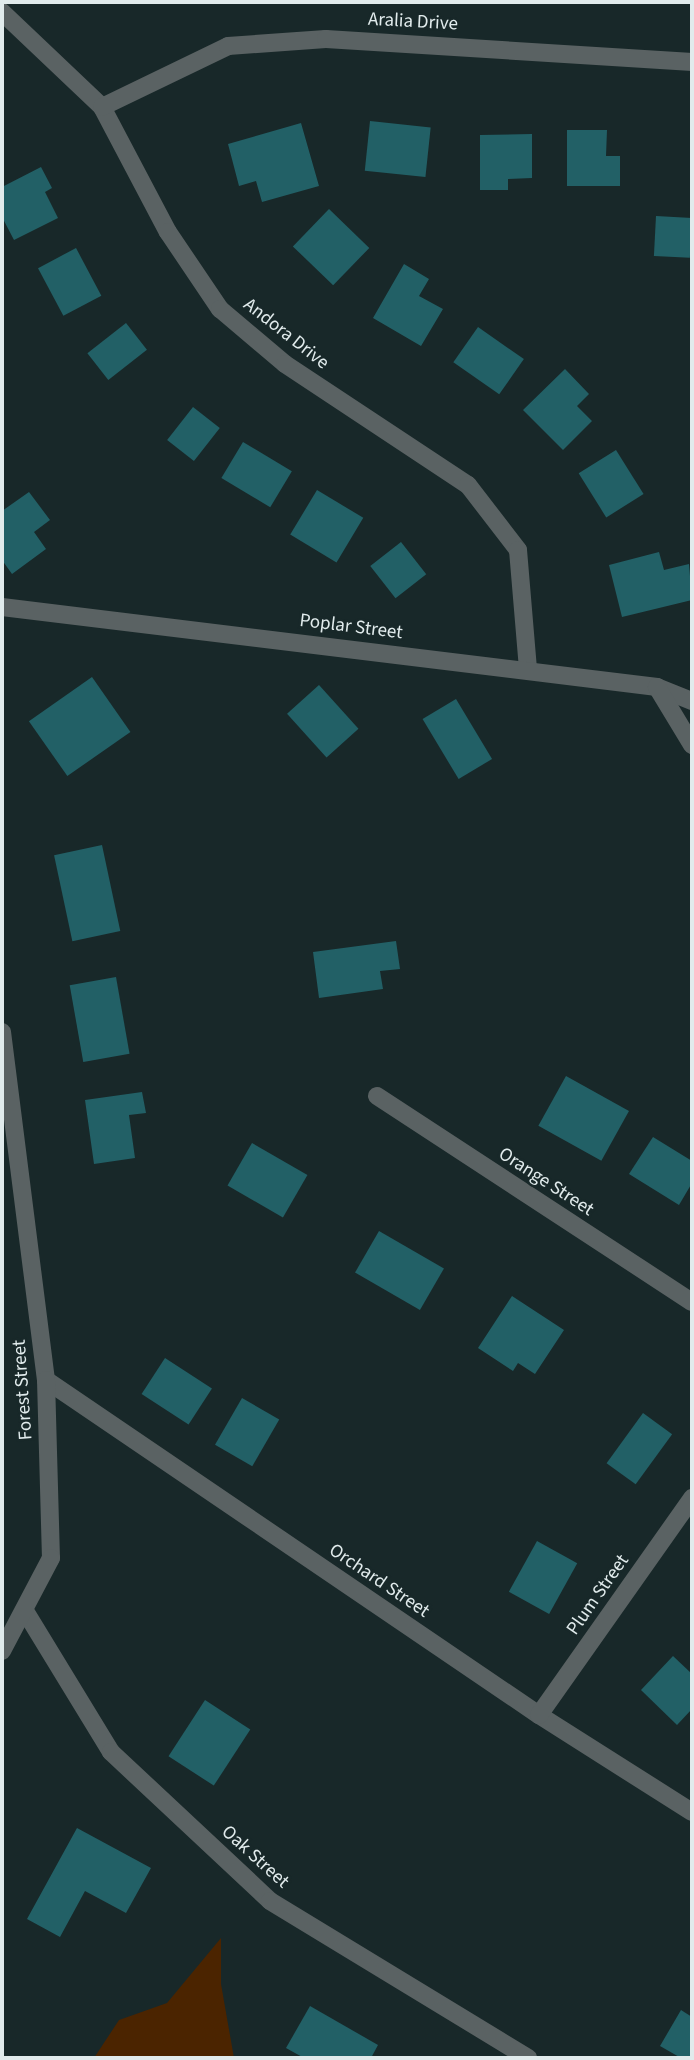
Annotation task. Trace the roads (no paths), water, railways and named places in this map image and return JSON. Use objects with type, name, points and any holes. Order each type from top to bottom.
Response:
[{"type":"street","name":"Andora Drive","points":[[2,12],[102,107],[169,232],[220,309],[285,364],[468,485],[518,550],[528,670]]},
{"type":"street","name":"Aralia Drive","points":[[102,107],[228,46],[326,39],[692,62]]},
{"type":"street","name":"Poplar Street","points":[[2,607],[657,687],[692,701]]},
{"type":"street","points":[[657,687],[692,745]]},
{"type":"street","name":"Forest Street","points":[[2,1032],[46,1380],[51,1559],[2,1650]]},
{"type":"street","name":"Orange Street","points":[[377,1096],[692,1302]]},
{"type":"street","name":"Orchard Street","points":[[46,1380],[539,1715],[692,1812]]},
{"type":"street","name":"Plum Street","points":[[539,1715],[692,1498]]},
{"type":"street","name":"Oak Street","points":[[25,1611],[111,1752],[270,1901],[527,2058]]}]
